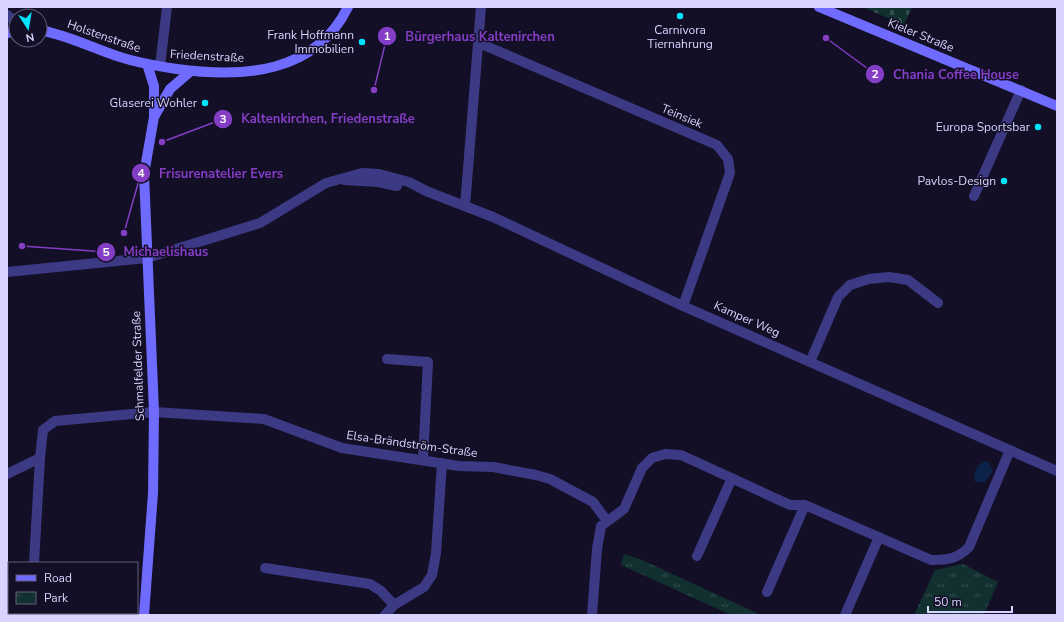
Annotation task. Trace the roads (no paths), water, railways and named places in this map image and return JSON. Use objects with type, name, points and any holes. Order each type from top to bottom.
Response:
[{"type":"main road","name":"Friedenstraße","points":[[160,66],[191,71],[245,72],[264,69],[292,61],[318,46],[328,37],[348,7]]},
{"type":"main road","name":"Kieler Straße","points":[[820,7],[1057,106]]},
{"type":"main road","name":"Holstenstraße","points":[[48,32],[74,38],[120,57],[160,66]]},
{"type":"main road","name":"Schmalfelder Straße","points":[[144,615],[153,493],[154,412],[146,258],[144,174],[154,117],[154,86],[147,64]]},
{"type":"main road","name":"Schmalfelder Straße","points":[[154,117],[170,89],[191,71]]},
{"type":"street","points":[[160,66],[167,7]]},
{"type":"street","points":[[466,206],[481,7]]},
{"type":"street","name":"Teinsiek","points":[[479,43],[717,145],[728,159],[730,173],[683,306]]},
{"type":"street","points":[[974,196],[1021,90]]},
{"type":"street","name":"Kamper Weg","points":[[7,272],[146,258],[260,223],[319,186],[362,173],[379,174],[409,182],[426,191],[466,206],[683,306],[1057,471]]},
{"type":"street","name":"Kamper Weg","points":[[342,180],[378,182],[426,191]]},
{"type":"street","points":[[810,362],[838,297],[850,285],[869,279],[889,277],[908,280],[938,303]]},
{"type":"street","points":[[387,359],[428,362],[423,460]]},
{"type":"street","name":"Elsa-Brändström-Straße","points":[[34,562],[43,430],[55,421],[154,412],[264,419],[342,448],[459,466],[493,467],[536,475],[550,480],[593,502],[607,521]]},
{"type":"street","points":[[592,615],[597,549],[601,526],[624,509],[642,468],[652,458],[665,454],[680,455],[790,505],[805,505],[931,560],[950,560],[960,556],[969,547],[1010,450]]},
{"type":"street","points":[[7,474],[40,458]]},
{"type":"street","points":[[385,615],[394,605],[424,587],[432,575],[436,553],[442,463]]},
{"type":"street","points":[[697,556],[732,478]]},
{"type":"street","points":[[767,592],[805,505]]},
{"type":"street","points":[[845,615],[879,537]]},
{"type":"street","points":[[265,568],[370,584],[381,591],[394,605]]},
{"type":"water","points":[[985,461],[989,462],[993,471],[985,482],[975,482],[975,472]]},
{"type":"place","name":"Carnivora Tiernahrung","points":[[680,16]]},
{"type":"place","name":"Chania Coffee House","points":[[826,38]]},
{"type":"place","name":"Frank Hoffmann Immobilien","points":[[362,42]]},
{"type":"place","name":"Bürgerhaus Kaltenirchen","points":[[374,90]]},
{"type":"place","name":"Glaserei Wohler","points":[[205,103]]},
{"type":"place","name":"Europa Sportsbar","points":[[1038,127]]},
{"type":"place","name":"Kaltenkirchen, Friedenstraße","points":[[162,142]]},
{"type":"place","name":"Pavlos-Design","points":[[1004,181]]},
{"type":"place","name":"Frisurenatelier Evers","points":[[124,233]]},
{"type":"place","name":"Michaelishaus","points":[[22,246]]}]
